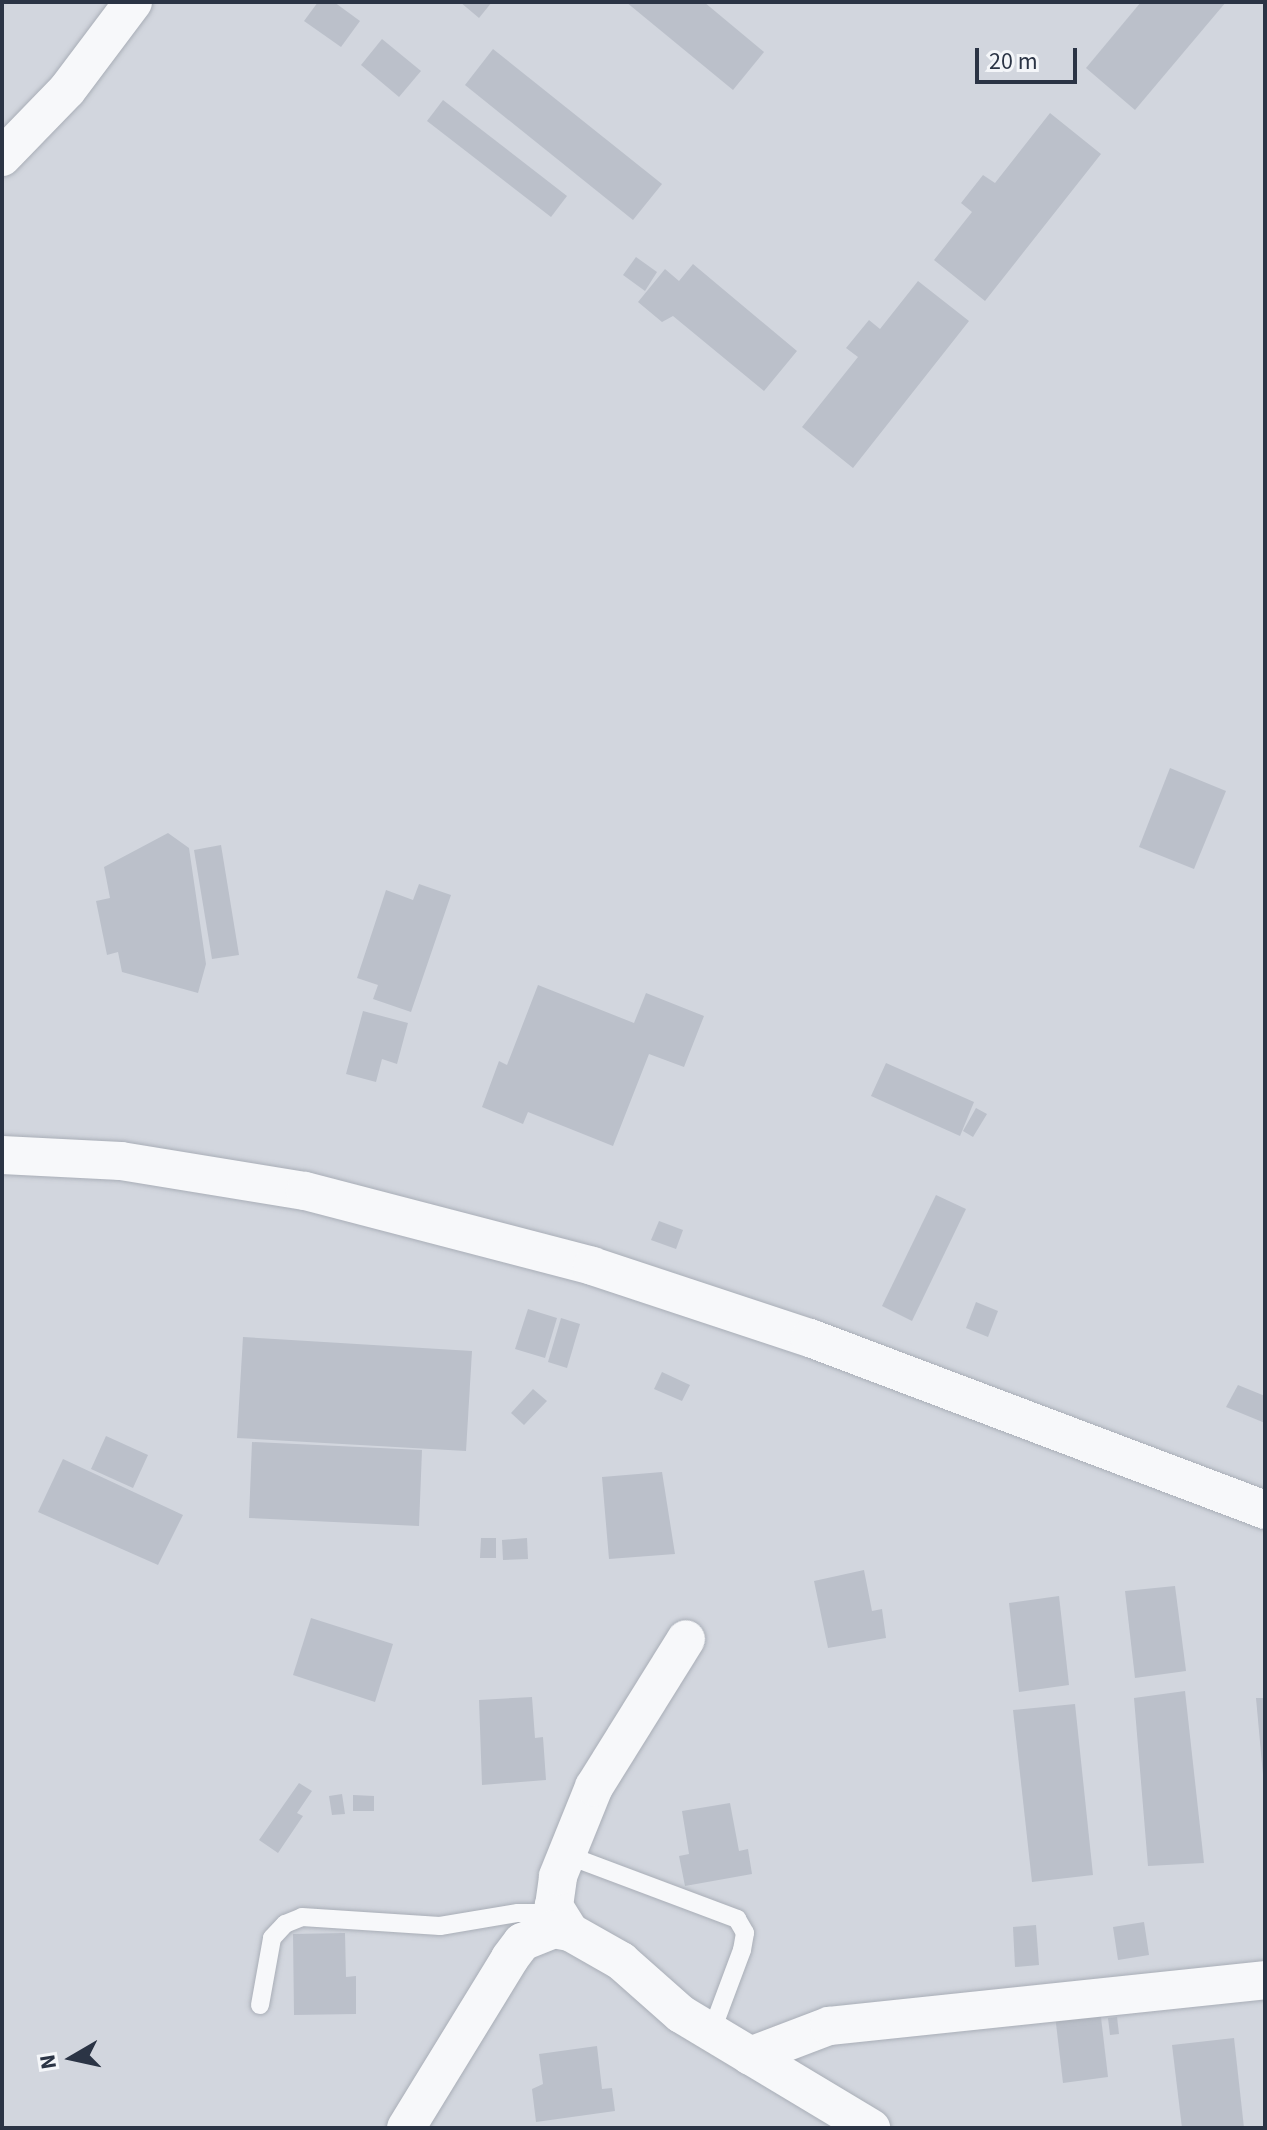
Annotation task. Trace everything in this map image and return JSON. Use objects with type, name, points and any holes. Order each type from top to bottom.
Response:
[{"type":"street","points":[[2,157],[67,90],[133,2]]},
{"type":"street","points":[[2,1155],[121,1161],[305,1191],[592,1266],[810,1338],[1265,1510]]},
{"type":"street","points":[[686,1639],[594,1787],[553,1892],[559,1919],[570,1932],[642,1975],[681,2014],[871,2128]]},
{"type":"street","points":[[406,2128],[522,1942],[540,1932],[570,1932]]},
{"type":"street","points":[[750,2056],[829,2026],[1265,1980]]},
{"type":"lane","points":[[567,1855],[737,1919],[745,1933],[742,1950],[711,2033]]},
{"type":"lane","points":[[260,2005],[272,1938],[285,1924],[302,1917],[440,1926],[535,1913],[570,1932]]},
{"type":"shaded area","points":[[2,2],[1265,2],[1265,2128],[2,2128]]},
{"type":"building","points":[[318,2],[334,2],[360,21],[341,47],[304,21]]},
{"type":"building","points":[[460,2],[492,2],[479,18]]},
{"type":"building","points":[[626,2],[704,2],[764,52],[733,90]]},
{"type":"building","points":[[1141,2],[1226,2],[1135,110],[1086,68]]},
{"type":"building","points":[[382,39],[421,71],[399,97],[361,65]]},
{"type":"building","points":[[493,49],[662,184],[633,220],[465,85]]},
{"type":"building","points":[[443,100],[567,196],[551,217],[427,121]]},
{"type":"building","points":[[1050,113],[1101,154],[985,301],[934,260],[972,212],[961,203],[983,175],[995,183]]},
{"type":"building","points":[[636,257],[657,272],[645,291],[623,275]]},
{"type":"building","points":[[693,264],[797,351],[764,391],[673,316],[662,322],[638,302],[665,269],[679,281]]},
{"type":"building","points":[[918,281],[969,321],[853,468],[802,427],[858,357],[846,348],[869,320],[880,329]]},
{"type":"building","points":[[1170,768],[1226,791],[1194,869],[1139,847]]},
{"type":"building","points":[[168,833],[189,848],[206,964],[198,993],[122,972],[118,952],[107,955],[96,901],[110,898],[104,867]]},
{"type":"building","points":[[221,845],[239,955],[212,959],[194,850]]},
{"type":"building","points":[[419,884],[451,895],[411,1012],[373,999],[378,985],[357,978],[386,890],[413,900]]},
{"type":"building","points":[[538,985],[634,1023],[646,993],[704,1016],[684,1067],[649,1054],[613,1146],[528,1112],[523,1124],[482,1107],[499,1061],[507,1065]]},
{"type":"building","points":[[363,1011],[408,1023],[397,1064],[382,1059],[376,1082],[346,1074]]},
{"type":"building","points":[[886,1063],[974,1102],[960,1136],[871,1096]]},
{"type":"building","points":[[976,1108],[987,1114],[973,1137],[963,1131]]},
{"type":"building","points":[[936,1195],[966,1209],[912,1321],[882,1306]]},
{"type":"building","points":[[659,1221],[683,1230],[676,1249],[651,1240]]},
{"type":"building","points":[[976,1302],[998,1311],[988,1337],[966,1328]]},
{"type":"building","points":[[528,1309],[557,1318],[545,1358],[515,1349]]},
{"type":"building","points":[[561,1318],[580,1324],[567,1368],[548,1362]]},
{"type":"building","points":[[243,1337],[472,1351],[466,1451],[237,1438]]},
{"type":"building","points":[[662,1372],[690,1385],[682,1401],[654,1389]]},
{"type":"building","points":[[1238,1385],[1265,1396],[1265,1423],[1226,1407]]},
{"type":"building","points":[[533,1389],[547,1401],[524,1425],[511,1413]]},
{"type":"building","points":[[106,1436],[148,1455],[133,1488],[91,1469]]},
{"type":"building","points":[[252,1442],[422,1450],[419,1526],[249,1518]]},
{"type":"building","points":[[63,1459],[183,1515],[158,1565],[38,1512]]},
{"type":"building","points":[[662,1472],[675,1554],[609,1559],[602,1477]]},
{"type":"building","points":[[481,1538],[496,1538],[496,1558],[480,1558]]},
{"type":"building","points":[[527,1538],[528,1559],[503,1560],[502,1540]]},
{"type":"building","points":[[864,1570],[872,1611],[882,1609],[886,1638],[828,1648],[814,1581]]},
{"type":"building","points":[[1175,1586],[1186,1671],[1135,1678],[1125,1591]]},
{"type":"building","points":[[1059,1596],[1069,1685],[1019,1692],[1009,1603]]},
{"type":"building","points":[[311,1618],[393,1644],[375,1702],[293,1675]]},
{"type":"building","points":[[1185,1691],[1204,1863],[1148,1866],[1134,1698]]},
{"type":"building","points":[[532,1697],[535,1738],[543,1737],[546,1780],[482,1785],[479,1700]]},
{"type":"building","points":[[1256,1698],[1265,1698],[1263,1775]]},
{"type":"building","points":[[1075,1704],[1093,1875],[1032,1882],[1013,1710]]},
{"type":"building","points":[[299,1783],[312,1791],[297,1813],[303,1816],[278,1853],[259,1840]]},
{"type":"building","points":[[342,1794],[345,1814],[332,1815],[329,1796]]},
{"type":"building","points":[[353,1795],[374,1796],[374,1811],[353,1811]]},
{"type":"building","points":[[730,1803],[739,1851],[748,1849],[752,1874],[685,1886],[679,1856],[689,1854],[682,1811]]},
{"type":"building","points":[[1144,1922],[1149,1955],[1118,1960],[1113,1927]]},
{"type":"building","points":[[1036,1925],[1039,1965],[1015,1967],[1013,1927]]},
{"type":"building","points":[[345,1933],[346,1977],[356,1976],[356,2014],[294,2015],[293,1934]]},
{"type":"building","points":[[1100,2009],[1108,2077],[1063,2083],[1055,2015]]},
{"type":"building","points":[[1117,2017],[1119,2034],[1110,2035],[1108,2018]]},
{"type":"building","points":[[1234,2038],[1244,2128],[1182,2128],[1172,2045]]},
{"type":"building","points":[[597,2046],[602,2089],[612,2088],[615,2111],[536,2122],[532,2089],[543,2084],[539,2054]]}]
